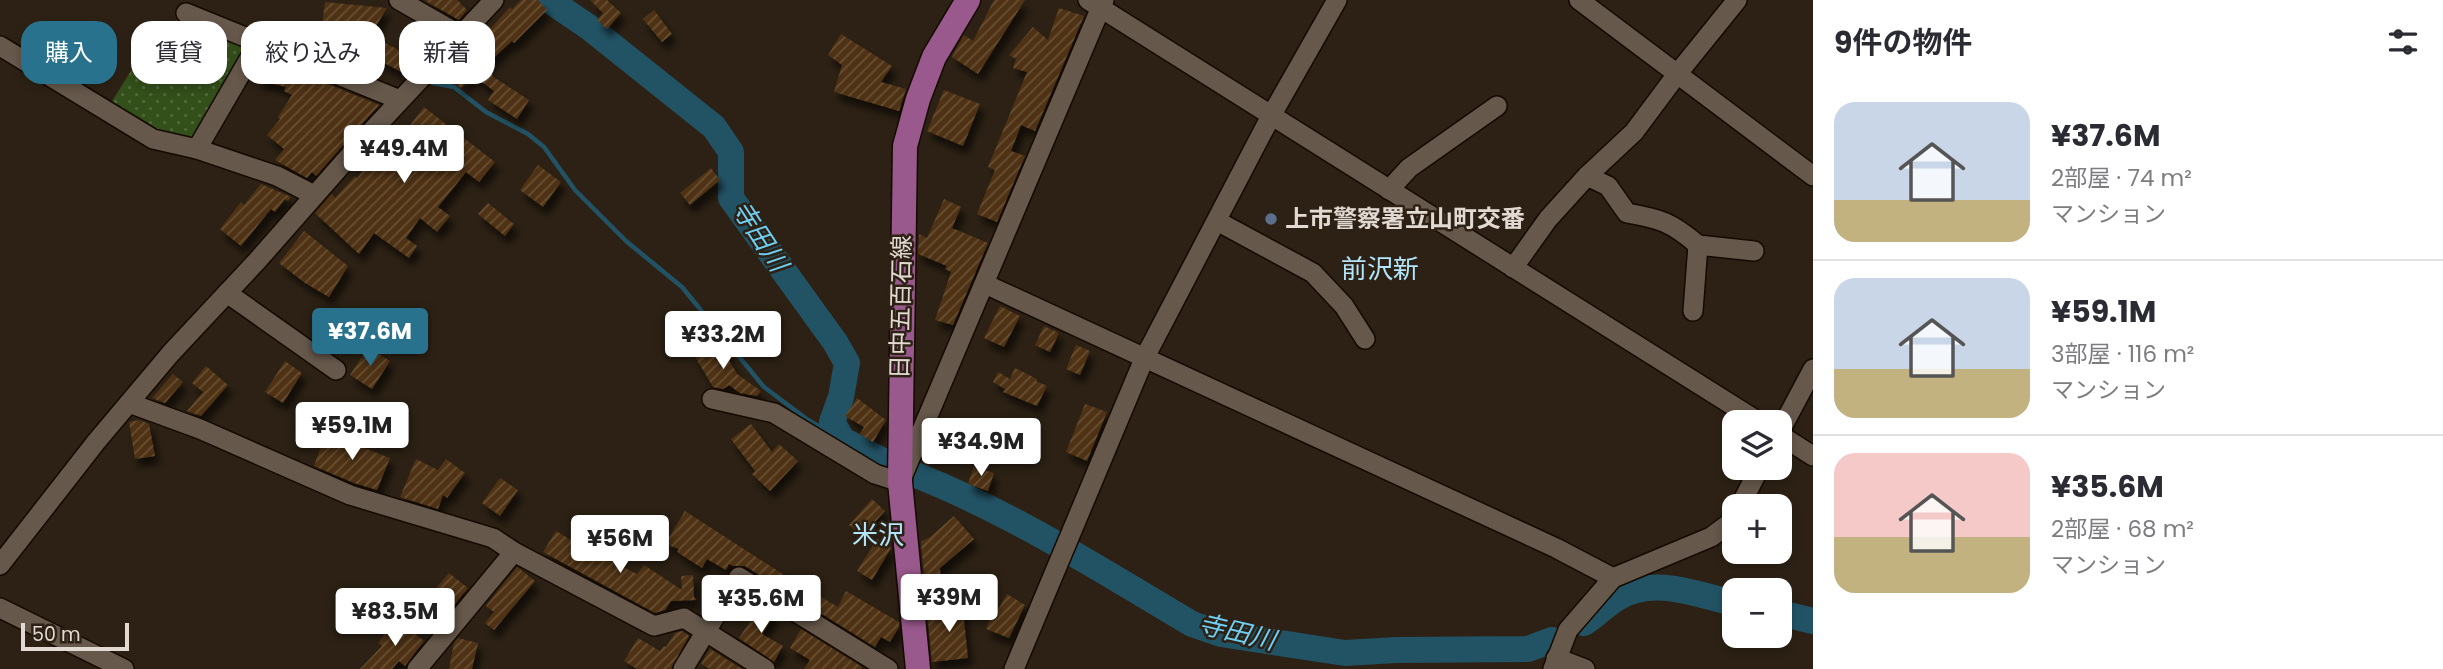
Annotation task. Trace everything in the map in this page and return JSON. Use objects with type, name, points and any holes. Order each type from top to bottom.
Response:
[{"type":"main road","name":"日中五百石線","points":[[918,669],[900,482],[905,146],[918,99],[934,57],[968,0]]},
{"type":"street","points":[[399,0],[436,21]]},
{"type":"street","points":[[474,21],[494,0]]},
{"type":"street","points":[[1020,666],[1144,359],[1272,116],[1337,0]]},
{"type":"street","points":[[1578,0],[1813,176]]},
{"type":"street","points":[[1513,268],[1548,219],[1587,176],[1634,132],[1737,0]]},
{"type":"street","points":[[712,399],[774,414],[875,474],[900,482],[985,284],[1097,3],[1388,190],[1740,410]]},
{"type":"street","points":[[186,13],[241,36]]},
{"type":"street","points":[[0,47],[153,139],[197,149],[276,176],[314,195]]},
{"type":"street","points":[[197,149],[241,74]]},
{"type":"street","points":[[360,84],[400,100]]},
{"type":"street","points":[[0,565],[171,353],[415,84]]},
{"type":"street","points":[[1388,190],[1409,168],[1497,106]]},
{"type":"street","points":[[1587,176],[1608,186],[1627,212],[1661,219],[1679,229],[1698,245],[1754,251]]},
{"type":"street","points":[[1216,221],[1313,272],[1344,306],[1364,339]]},
{"type":"street","points":[[1693,311],[1698,245]]},
{"type":"street","points":[[985,284],[1556,548],[1613,578]]},
{"type":"street","points":[[227,293],[336,370]]},
{"type":"street","points":[[1792,410],[1813,369]]},
{"type":"street","points":[[130,403],[200,429],[351,495],[493,538],[514,552],[654,626],[684,618],[765,669]]},
{"type":"street","points":[[1792,441],[1813,456]]},
{"type":"street","points":[[1585,669],[1554,664],[1568,631],[1613,578],[1711,537],[1722,529]]},
{"type":"street","points":[[417,669],[514,552]]},
{"type":"street","points":[[683,669],[739,577],[888,669]]},
{"type":"street","points":[[0,608],[124,669]]},
{"type":"green space","points":[[227,38],[241,43],[241,61],[192,142],[155,135],[109,106],[131,71],[131,84],[227,84]]},
{"type":"building","points":[[424,0],[457,0],[467,10],[459,20]]},
{"type":"building","points":[[521,0],[538,0],[547,10],[514,43],[512,41],[495,57],[495,24],[510,7],[512,9]]},
{"type":"building","points":[[590,0],[607,0],[621,13],[607,29],[597,20],[603,13]]},
{"type":"building","points":[[994,0],[1025,0],[978,74],[952,57],[964,35],[973,41]]},
{"type":"building","points":[[325,2],[387,8],[379,21],[323,21]]},
{"type":"building","points":[[1059,8],[1084,16],[1035,131],[1021,125],[1011,151],[1025,156],[997,222],[977,214],[995,170],[988,167],[1027,72],[1013,68],[1016,59],[1009,55],[1033,27],[1048,40]]},
{"type":"building","points":[[654,10],[672,34],[662,42],[643,19]]},
{"type":"building","points":[[841,34],[892,66],[881,82],[906,89],[899,111],[834,92],[842,65],[828,55]]},
{"type":"building","points":[[385,43],[399,50],[399,71],[385,63]]},
{"type":"building","points":[[495,78],[529,100],[517,119],[488,100],[494,91],[485,84],[495,84]]},
{"type":"building","points":[[274,84],[328,84],[379,105],[316,176],[312,172],[307,178],[275,160],[284,149],[267,135],[280,119],[278,117],[292,95],[284,91],[286,87]]},
{"type":"building","points":[[944,90],[980,104],[963,146],[927,131]]},
{"type":"building","points":[[424,107],[495,162],[479,182],[466,172],[438,207],[450,216],[437,232],[420,218],[406,238],[417,246],[409,258],[374,233],[359,254],[315,213],[332,194],[335,198],[355,176],[357,178],[379,151],[376,148],[390,131],[400,138]]},
{"type":"building","points":[[538,165],[561,182],[543,207],[520,190]]},
{"type":"building","points":[[711,168],[720,180],[690,205],[680,193]]},
{"type":"building","points":[[261,184],[291,197],[288,201],[285,199],[275,212],[271,209],[241,246],[220,229],[241,202],[244,205]]},
{"type":"building","points":[[944,199],[961,207],[952,228],[988,243],[953,325],[935,320],[951,272],[945,269],[947,266],[918,254],[919,234],[927,238]]},
{"type":"building","points":[[488,203],[514,224],[505,236],[478,214]]},
{"type":"building","points":[[304,231],[348,266],[329,297],[279,263]]},
{"type":"building","points":[[1000,306],[1020,316],[1004,347],[984,338]]},
{"type":"building","points":[[1044,326],[1059,333],[1050,352],[1035,345]]},
{"type":"building","points":[[718,341],[737,374],[761,391],[757,396],[740,393],[729,385],[723,389],[713,387],[694,355]]},
{"type":"building","points":[[1076,345],[1090,351],[1080,375],[1066,369]]},
{"type":"building","points":[[368,347],[390,361],[372,389],[350,375]]},
{"type":"building","points":[[285,361],[302,373],[283,403],[265,392]]},
{"type":"building","points":[[206,366],[228,385],[201,416],[187,411],[203,392],[192,383]]},
{"type":"building","points":[[1015,368],[1047,386],[1037,406],[1003,392],[1005,389],[993,382],[998,372],[1010,379]]},
{"type":"building","points":[[173,374],[183,382],[165,403],[152,398]]},
{"type":"building","points":[[857,398],[886,420],[873,442],[860,434],[864,427],[845,416]]},
{"type":"building","points":[[1085,404],[1107,412],[1087,461],[1066,452]]},
{"type":"building","points":[[139,420],[149,424],[155,456],[135,459],[129,422]]},
{"type":"building","points":[[751,424],[772,452],[779,444],[798,461],[770,491],[752,474],[755,471],[731,439]]},
{"type":"building","points":[[326,433],[390,458],[377,490],[314,466]]},
{"type":"building","points":[[416,459],[438,470],[446,459],[465,473],[447,498],[443,495],[438,509],[400,497]]},
{"type":"building","points":[[974,466],[994,473],[988,491],[968,484]]},
{"type":"building","points":[[500,478],[518,490],[500,516],[482,503]]},
{"type":"building","points":[[872,499],[885,511],[862,536],[849,525]]},
{"type":"building","points":[[685,511],[795,582],[788,593],[745,566],[729,564],[726,570],[707,559],[702,568],[677,552],[679,549],[665,544]]},
{"type":"building","points":[[954,516],[974,539],[940,568],[941,596],[926,597],[921,541],[929,538]]},
{"type":"building","points":[[556,531],[588,550],[591,545],[618,559],[616,563],[637,574],[644,565],[682,590],[681,576],[693,575],[694,597],[697,600],[671,601],[665,610],[655,613],[543,552]]},
{"type":"building","points":[[877,539],[891,548],[872,580],[857,571]]},
{"type":"building","points":[[517,567],[535,581],[494,630],[485,623],[494,612],[486,606]]},
{"type":"building","points":[[449,573],[468,588],[451,609],[432,593]]},
{"type":"building","points":[[846,591],[899,622],[890,642],[881,637],[875,647],[814,609],[821,597],[838,607]]},
{"type":"building","points":[[1007,594],[1025,605],[1009,638],[986,629],[993,612],[996,613]]},
{"type":"building","points":[[962,601],[968,658],[932,662],[928,620],[943,618],[942,603]]},
{"type":"building","points":[[761,605],[775,614],[762,634],[783,646],[774,662],[739,638]]},
{"type":"building","points":[[398,619],[424,641],[405,666],[399,661],[392,669],[360,669],[382,646],[378,643]]},
{"type":"building","points":[[801,629],[862,667],[861,669],[804,669],[810,660],[790,648]]},
{"type":"building","points":[[682,631],[689,636],[671,669],[637,669],[624,661],[638,638],[660,651],[675,633]]},
{"type":"building","points":[[458,638],[478,643],[472,669],[449,669],[454,643]]},
{"type":"building","points":[[710,649],[742,669],[710,669],[701,664]]},
{"type":"waterway","name":"寺田川","points":[[549,0],[590,28],[714,127],[731,152],[731,198],[835,342],[847,363],[841,397],[832,422],[843,440],[889,464]]},
{"type":"waterway","points":[[438,84],[454,87],[486,112],[528,134],[544,147],[575,190],[626,241],[682,287],[764,387],[808,420],[843,440]]},
{"type":"waterway","name":"寺田川","points":[[916,475],[1023,525],[1192,624],[1221,634],[1345,653],[1528,649],[1552,640]]},
{"type":"waterway","name":"寺田川","points":[[1584,623],[1619,597],[1647,588],[1676,589],[1722,600]]},
{"type":"waterway","name":"寺田川","points":[[1792,616],[1813,621]]},
{"type":"place","name":"上市警察署立山町交番","points":[[1271,219]]},
{"type":"district","name":"前沢新","points":[[1380,269]]},
{"type":"district","name":"米沢","points":[[878,535]]}]
